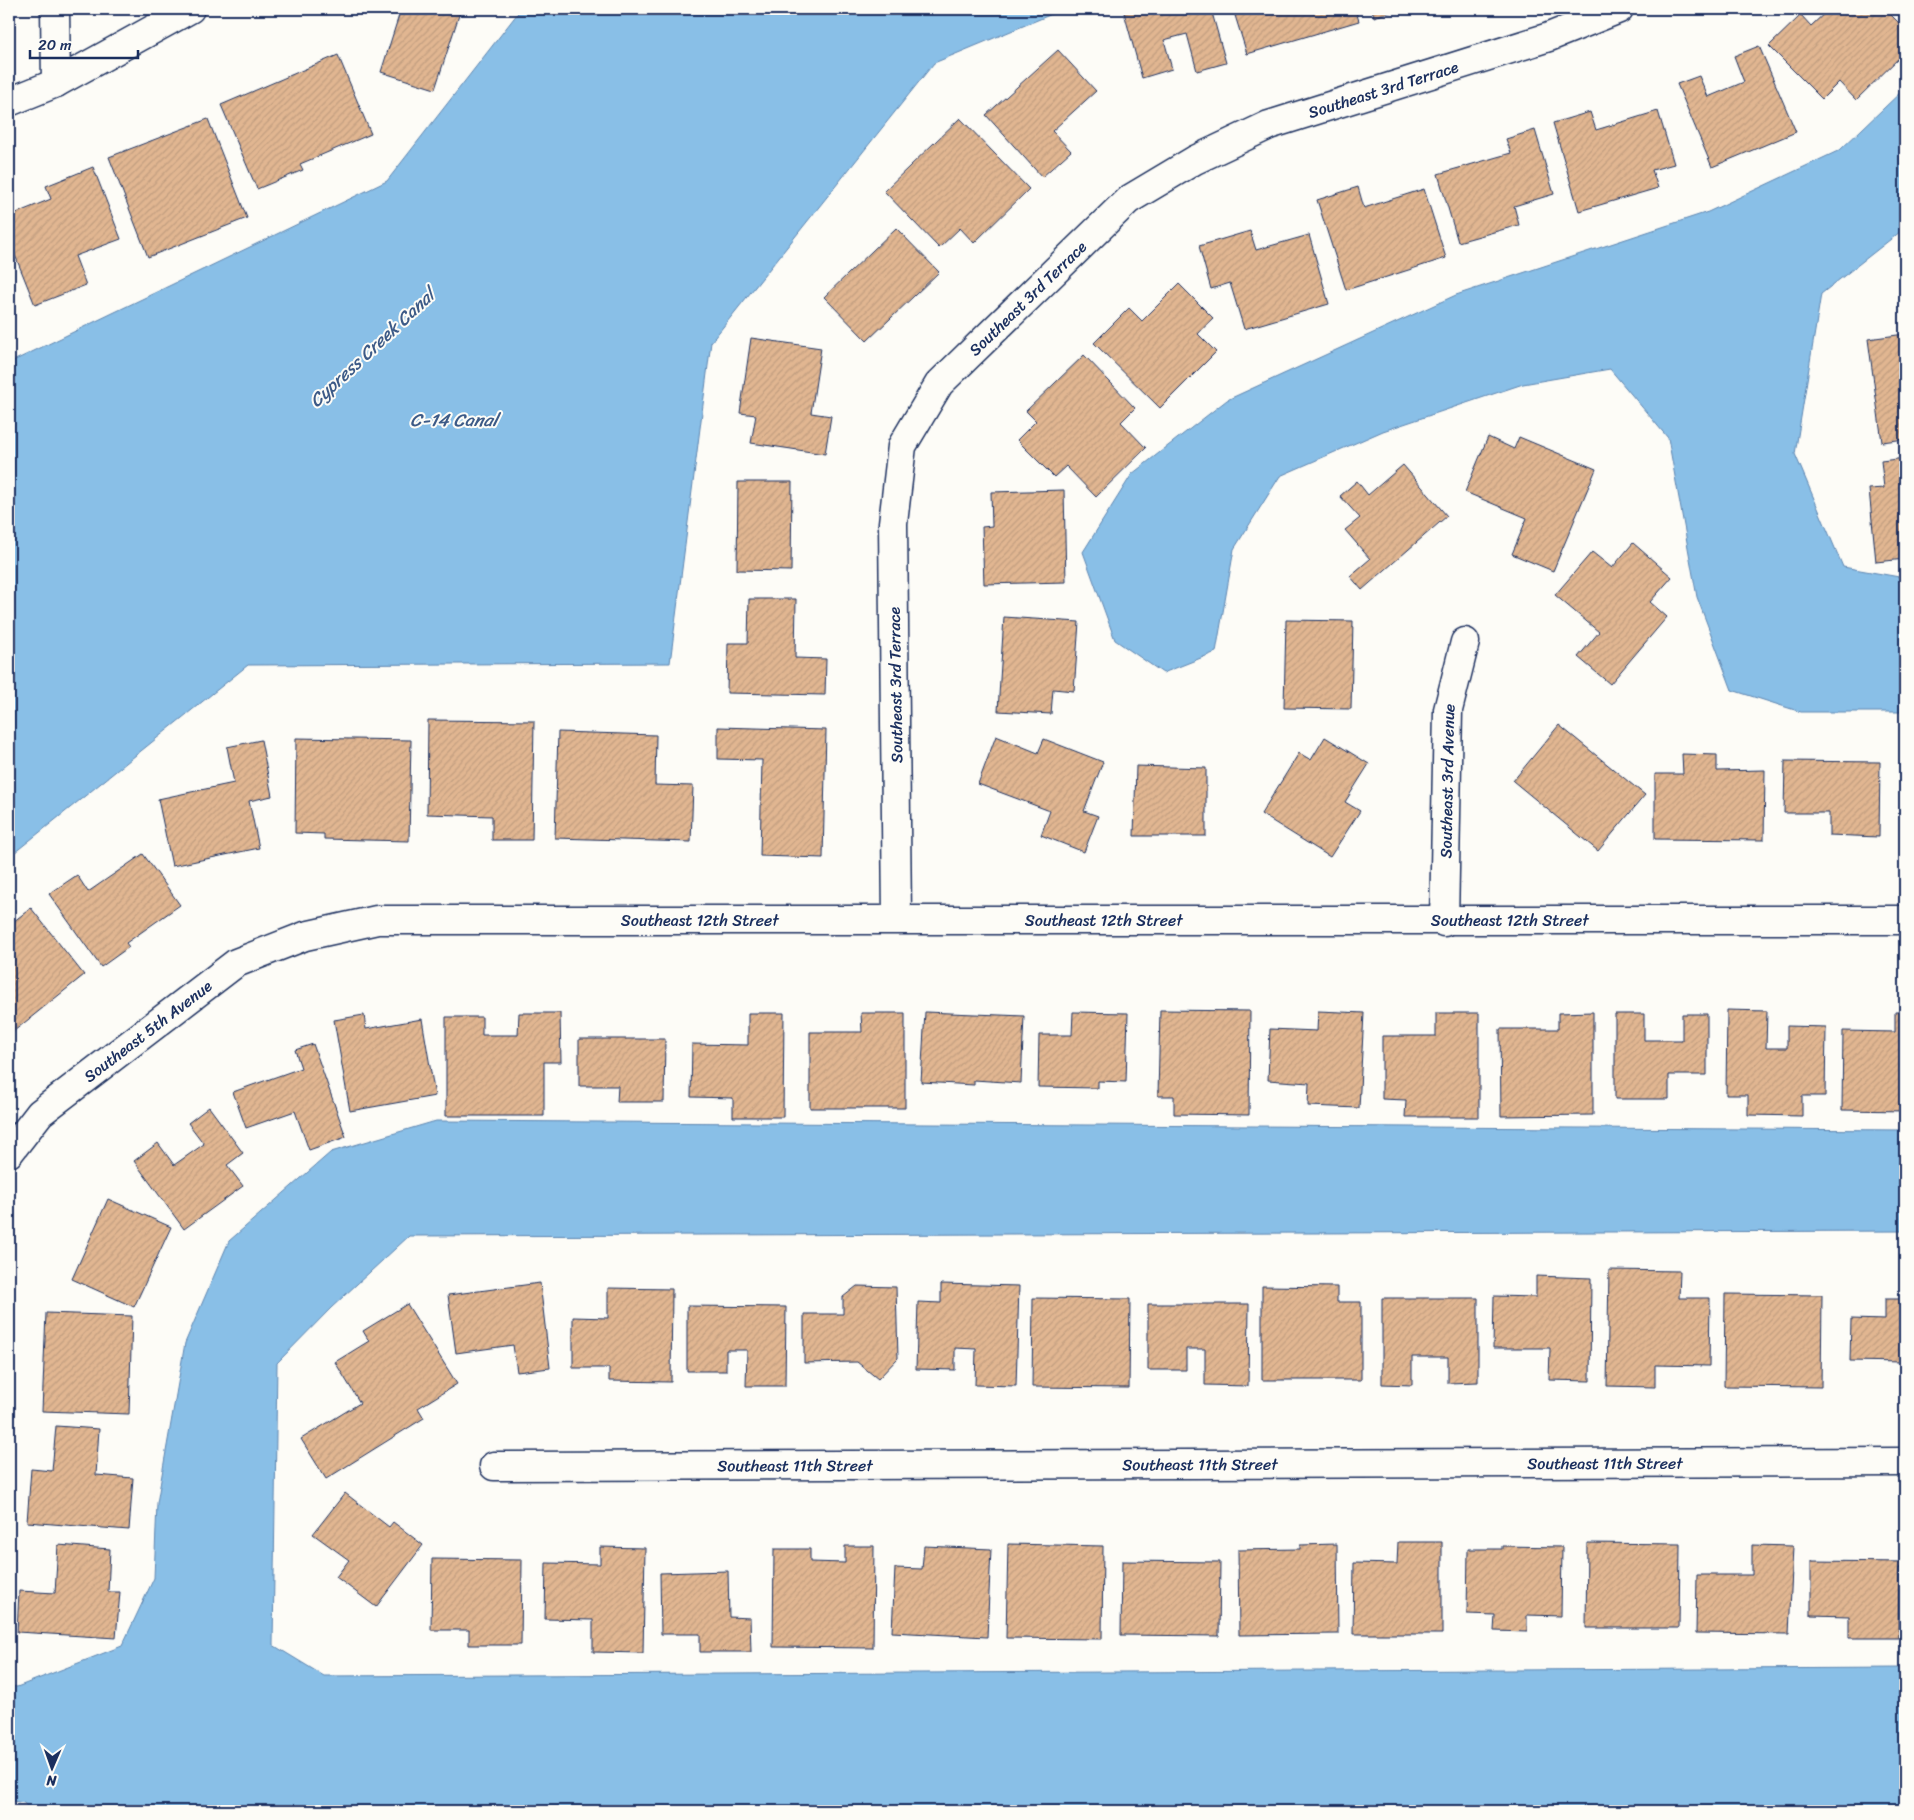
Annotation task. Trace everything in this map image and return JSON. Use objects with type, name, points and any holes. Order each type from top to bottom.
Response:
[{"type":"street","points":[[55,9],[56,83]]},
{"type":"street","points":[[9,102],[56,83],[190,9]]},
{"type":"street","name":"Southeast 3rd Terrace","points":[[897,919],[893,523],[902,446],[939,384],[1128,200],[1195,160],[1269,125],[1549,37],[1619,9]]},
{"type":"street","name":"Southeast 3rd Avenue","points":[[1444,922],[1448,710],[1465,642]]},
{"type":"street","name":"Southeast 12th Street","points":[[305,936],[378,920],[897,919],[1444,922],[1905,920]]},
{"type":"street","name":"Southeast 5th Avenue","points":[[9,1153],[40,1113],[236,963],[305,936]]},
{"type":"street","name":"Southeast 11th Street","points":[[494,1466],[1905,1462]]},
{"type":"water","name":"C-14 Canal","points":[[521,9],[1064,9],[934,63],[711,342],[670,663],[248,665],[9,857],[9,363],[387,181]]},
{"type":"water","points":[[1905,88],[1905,228],[1821,294],[1795,454],[1843,567],[1905,578],[1905,712],[1801,712],[1732,690],[1697,597],[1668,438],[1610,369],[1523,384],[1383,431],[1280,476],[1234,549],[1216,652],[1163,673],[1115,640],[1083,552],[1132,474],[1227,400],[1456,295],[1708,212],[1840,150]]},
{"type":"water","points":[[436,1121],[1905,1130],[1905,1231],[409,1236],[331,1308],[277,1363],[273,1645],[324,1676],[1905,1668],[1905,1811],[31,1811],[24,1803],[9,1800],[9,1686],[17,1687],[122,1646],[154,1578],[157,1503],[185,1343],[229,1241],[331,1152]]},
{"type":"building","points":[[401,9],[461,9],[435,89],[381,72]]},
{"type":"building","points":[[1123,9],[1211,9],[1226,63],[1197,71],[1187,34],[1164,40],[1172,69],[1142,78]]},
{"type":"building","points":[[1233,9],[1355,9],[1359,21],[1247,54]]},
{"type":"building","points":[[1372,9],[1400,9],[1374,17]]},
{"type":"building","points":[[1829,9],[1885,9],[1905,29],[1905,52],[1856,100],[1839,82],[1822,99],[1769,46],[1801,15],[1811,26]]},
{"type":"building","points":[[1759,46],[1796,132],[1712,167],[1677,84],[1699,76],[1708,97],[1744,82],[1734,56]]},
{"type":"building","points":[[1058,50],[1096,91],[1052,131],[1071,151],[1042,177],[986,115]]},
{"type":"building","points":[[338,55],[371,134],[300,164],[303,170],[257,189],[221,105]]},
{"type":"building","points":[[1658,111],[1674,164],[1652,170],[1658,188],[1579,211],[1553,123],[1590,112],[1596,130]]},
{"type":"building","points":[[960,118],[1029,189],[974,243],[960,228],[939,248],[884,191]]},
{"type":"building","points":[[208,119],[247,218],[148,257],[109,157]]},
{"type":"building","points":[[1535,130],[1554,194],[1514,206],[1519,225],[1458,242],[1438,174],[1511,153],[1506,139]]},
{"type":"building","points":[[93,167],[121,239],[75,256],[86,285],[35,305],[9,240],[9,216],[51,199],[46,186]]},
{"type":"building","points":[[1358,187],[1364,208],[1424,189],[1446,258],[1346,290],[1317,200]]},
{"type":"building","points":[[896,228],[939,272],[867,341],[824,297]]},
{"type":"building","points":[[1250,231],[1256,250],[1309,235],[1329,304],[1244,329],[1230,283],[1211,289],[1199,246]]},
{"type":"building","points":[[1179,284],[1213,318],[1198,334],[1216,352],[1160,408],[1094,343],[1129,308],[1142,321]]},
{"type":"building","points":[[1905,334],[1905,439],[1882,442],[1868,339]]},
{"type":"building","points":[[751,338],[821,348],[811,413],[831,416],[825,454],[751,443],[756,415],[740,413]]},
{"type":"building","points":[[1084,355],[1135,408],[1121,422],[1146,448],[1096,497],[1066,466],[1054,477],[1017,440],[1036,421],[1026,411]]},
{"type":"building","points":[[1488,437],[1514,449],[1519,437],[1596,469],[1553,571],[1512,554],[1527,518],[1465,492]]},
{"type":"building","points":[[1905,458],[1905,559],[1876,562],[1869,489],[1884,488],[1881,461]]},
{"type":"building","points":[[1403,465],[1447,516],[1362,590],[1350,576],[1370,559],[1345,530],[1360,518],[1340,496],[1357,481],[1368,495]]},
{"type":"building","points":[[738,482],[792,482],[791,571],[737,570]]},
{"type":"building","points":[[1064,490],[1066,582],[984,584],[982,527],[992,526],[991,492]]},
{"type":"building","points":[[1633,543],[1672,577],[1650,602],[1667,617],[1610,684],[1578,657],[1599,632],[1555,595],[1592,552],[1612,568]]},
{"type":"building","points":[[749,599],[796,599],[795,658],[826,659],[825,695],[727,693],[728,643],[748,643]]},
{"type":"building","points":[[1004,617],[1079,622],[1074,691],[1053,689],[1051,714],[998,711]]},
{"type":"building","points":[[1286,620],[1353,621],[1351,709],[1284,708]]},
{"type":"building","points":[[428,720],[534,721],[532,840],[492,840],[492,816],[427,814]]},
{"type":"building","points":[[1559,725],[1645,795],[1598,851],[1513,781]]},
{"type":"building","points":[[718,727],[826,730],[823,858],[760,856],[762,760],[718,759]]},
{"type":"building","points":[[558,732],[656,735],[655,785],[693,786],[691,842],[555,838]]},
{"type":"building","points":[[996,736],[1038,753],[1044,739],[1103,762],[1084,811],[1098,816],[1084,852],[1041,835],[1050,811],[978,784]]},
{"type":"building","points":[[1325,737],[1369,764],[1345,802],[1360,811],[1330,857],[1261,814],[1299,753],[1311,760]]},
{"type":"building","points":[[296,738],[411,740],[409,841],[324,839],[324,834],[295,833]]},
{"type":"building","points":[[261,740],[272,796],[249,801],[259,848],[172,866],[158,799],[234,783],[227,747]]},
{"type":"building","points":[[1682,754],[1717,755],[1717,771],[1765,770],[1764,840],[1655,839],[1655,774],[1683,774]]},
{"type":"building","points":[[1785,761],[1880,762],[1879,837],[1829,835],[1829,813],[1784,813]]},
{"type":"building","points":[[1136,766],[1206,768],[1206,836],[1134,836]]},
{"type":"building","points":[[1903,768],[1905,768],[1905,818],[1902,818]]},
{"type":"building","points":[[143,854],[180,905],[126,943],[129,947],[101,967],[49,894],[77,875],[88,892]]},
{"type":"building","points":[[31,908],[84,975],[9,1035],[9,952],[13,948],[9,943],[9,925]]},
{"type":"building","points":[[1160,1010],[1250,1011],[1249,1115],[1174,1114],[1174,1096],[1158,1096]]},
{"type":"building","points":[[1727,1010],[1767,1011],[1766,1048],[1787,1048],[1787,1026],[1826,1027],[1825,1096],[1802,1096],[1802,1116],[1748,1115],[1748,1095],[1726,1095]]},
{"type":"building","points":[[1318,1011],[1364,1013],[1359,1108],[1308,1106],[1309,1083],[1268,1080],[1270,1029],[1317,1031]]},
{"type":"building","points":[[925,1012],[1024,1016],[1021,1083],[974,1080],[974,1085],[921,1082]]},
{"type":"building","points":[[1073,1012],[1128,1013],[1126,1082],[1098,1081],[1098,1088],[1038,1087],[1039,1035],[1072,1035]]},
{"type":"building","points":[[1593,1012],[1593,1115],[1501,1116],[1500,1029],[1558,1029],[1558,1013]]},
{"type":"building","points":[[1895,1012],[1905,1012],[1905,1111],[1842,1110],[1843,1031],[1895,1032]]},
{"type":"building","points":[[519,1013],[560,1013],[561,1062],[544,1062],[544,1116],[446,1116],[446,1017],[482,1017],[482,1035],[518,1035]]},
{"type":"building","points":[[748,1013],[784,1013],[783,1117],[733,1117],[733,1098],[691,1097],[692,1044],[748,1045]]},
{"type":"building","points":[[861,1013],[905,1013],[905,1108],[810,1108],[810,1032],[862,1032]]},
{"type":"building","points":[[1436,1013],[1479,1013],[1479,1117],[1405,1117],[1406,1100],[1382,1099],[1382,1036],[1436,1036]]},
{"type":"building","points":[[1615,1014],[1644,1014],[1644,1040],[1682,1040],[1682,1014],[1707,1014],[1707,1075],[1669,1075],[1669,1099],[1615,1099]]},
{"type":"building","points":[[364,1015],[366,1029],[422,1019],[435,1096],[350,1111],[334,1020]]},
{"type":"building","points":[[579,1039],[665,1039],[664,1102],[617,1102],[618,1086],[579,1086]]},
{"type":"building","points":[[313,1044],[346,1137],[309,1150],[295,1111],[246,1128],[233,1092],[301,1068],[295,1050]]},
{"type":"building","points":[[209,1107],[243,1153],[227,1165],[243,1186],[184,1229],[134,1161],[158,1143],[174,1165],[204,1144],[188,1123]]},
{"type":"building","points":[[108,1199],[171,1227],[134,1307],[72,1279]]},
{"type":"building","points":[[1609,1270],[1680,1271],[1679,1298],[1710,1298],[1709,1366],[1655,1365],[1655,1387],[1607,1386]]},
{"type":"building","points":[[1536,1276],[1591,1278],[1590,1381],[1549,1380],[1550,1348],[1493,1348],[1494,1296],[1536,1297]]},
{"type":"building","points":[[540,1283],[550,1368],[517,1372],[513,1345],[456,1353],[448,1295]]},
{"type":"building","points":[[941,1284],[1019,1286],[1016,1386],[975,1385],[976,1349],[955,1348],[955,1370],[916,1369],[918,1302],[941,1303]]},
{"type":"building","points":[[857,1286],[896,1287],[898,1358],[878,1379],[857,1362],[804,1363],[804,1314],[843,1314],[843,1297]]},
{"type":"building","points":[[1262,1286],[1337,1287],[1337,1302],[1361,1302],[1361,1380],[1262,1380]]},
{"type":"building","points":[[608,1288],[672,1289],[671,1382],[609,1381],[609,1368],[573,1368],[573,1317],[608,1318]]},
{"type":"building","points":[[1725,1294],[1822,1295],[1821,1387],[1724,1386]]},
{"type":"building","points":[[1033,1298],[1130,1299],[1129,1388],[1032,1387]]},
{"type":"building","points":[[1382,1298],[1478,1298],[1478,1382],[1448,1383],[1448,1357],[1412,1357],[1412,1385],[1382,1384]]},
{"type":"building","points":[[1885,1299],[1905,1299],[1905,1378],[1902,1378],[1902,1362],[1850,1361],[1851,1319],[1885,1320]]},
{"type":"building","points":[[407,1304],[457,1384],[418,1408],[424,1418],[326,1479],[301,1439],[360,1403],[335,1362],[369,1341],[363,1331]]},
{"type":"building","points":[[1148,1304],[1249,1304],[1248,1386],[1205,1385],[1205,1349],[1186,1349],[1186,1370],[1148,1370]]},
{"type":"building","points":[[687,1306],[786,1307],[785,1386],[746,1386],[747,1350],[726,1350],[726,1371],[687,1371]]},
{"type":"building","points":[[46,1313],[132,1316],[129,1414],[42,1411]]},
{"type":"building","points":[[56,1426],[99,1429],[96,1475],[133,1478],[129,1530],[27,1522],[31,1469],[52,1471]]},
{"type":"building","points":[[345,1493],[389,1527],[393,1522],[423,1545],[376,1607],[336,1577],[349,1560],[313,1534]]},
{"type":"building","points":[[1398,1542],[1442,1542],[1442,1634],[1353,1634],[1354,1563],[1397,1564]]},
{"type":"building","points":[[1587,1543],[1680,1544],[1679,1628],[1586,1628]]},
{"type":"building","points":[[1008,1544],[1103,1546],[1102,1639],[1006,1638]]},
{"type":"building","points":[[1337,1544],[1338,1634],[1239,1635],[1238,1550],[1300,1549],[1300,1545]]},
{"type":"building","points":[[58,1545],[110,1549],[108,1592],[120,1592],[116,1638],[17,1632],[19,1591],[55,1593]]},
{"type":"building","points":[[1752,1545],[1793,1546],[1789,1634],[1696,1633],[1697,1575],[1752,1575]]},
{"type":"building","points":[[845,1546],[874,1546],[873,1648],[773,1647],[774,1549],[810,1549],[810,1562],[845,1563]]},
{"type":"building","points":[[924,1546],[991,1549],[987,1637],[892,1632],[895,1568],[922,1569]]},
{"type":"building","points":[[1502,1546],[1562,1547],[1561,1616],[1527,1615],[1527,1632],[1494,1631],[1495,1615],[1467,1614],[1468,1549],[1502,1549]]},
{"type":"building","points":[[600,1547],[645,1548],[643,1653],[593,1652],[593,1620],[545,1619],[546,1563],[600,1564]]},
{"type":"building","points":[[432,1559],[522,1560],[521,1645],[469,1645],[469,1630],[431,1630]]},
{"type":"building","points":[[1122,1561],[1220,1562],[1219,1636],[1121,1635]]},
{"type":"building","points":[[1811,1561],[1905,1562],[1905,1568],[1899,1568],[1898,1638],[1849,1638],[1849,1616],[1811,1615]]},
{"type":"building","points":[[728,1571],[729,1617],[750,1618],[751,1652],[700,1652],[700,1634],[661,1634],[660,1573]]},
{"type":"water label","name":"Cypress Creek Canal","points":[[372,348]]}]
